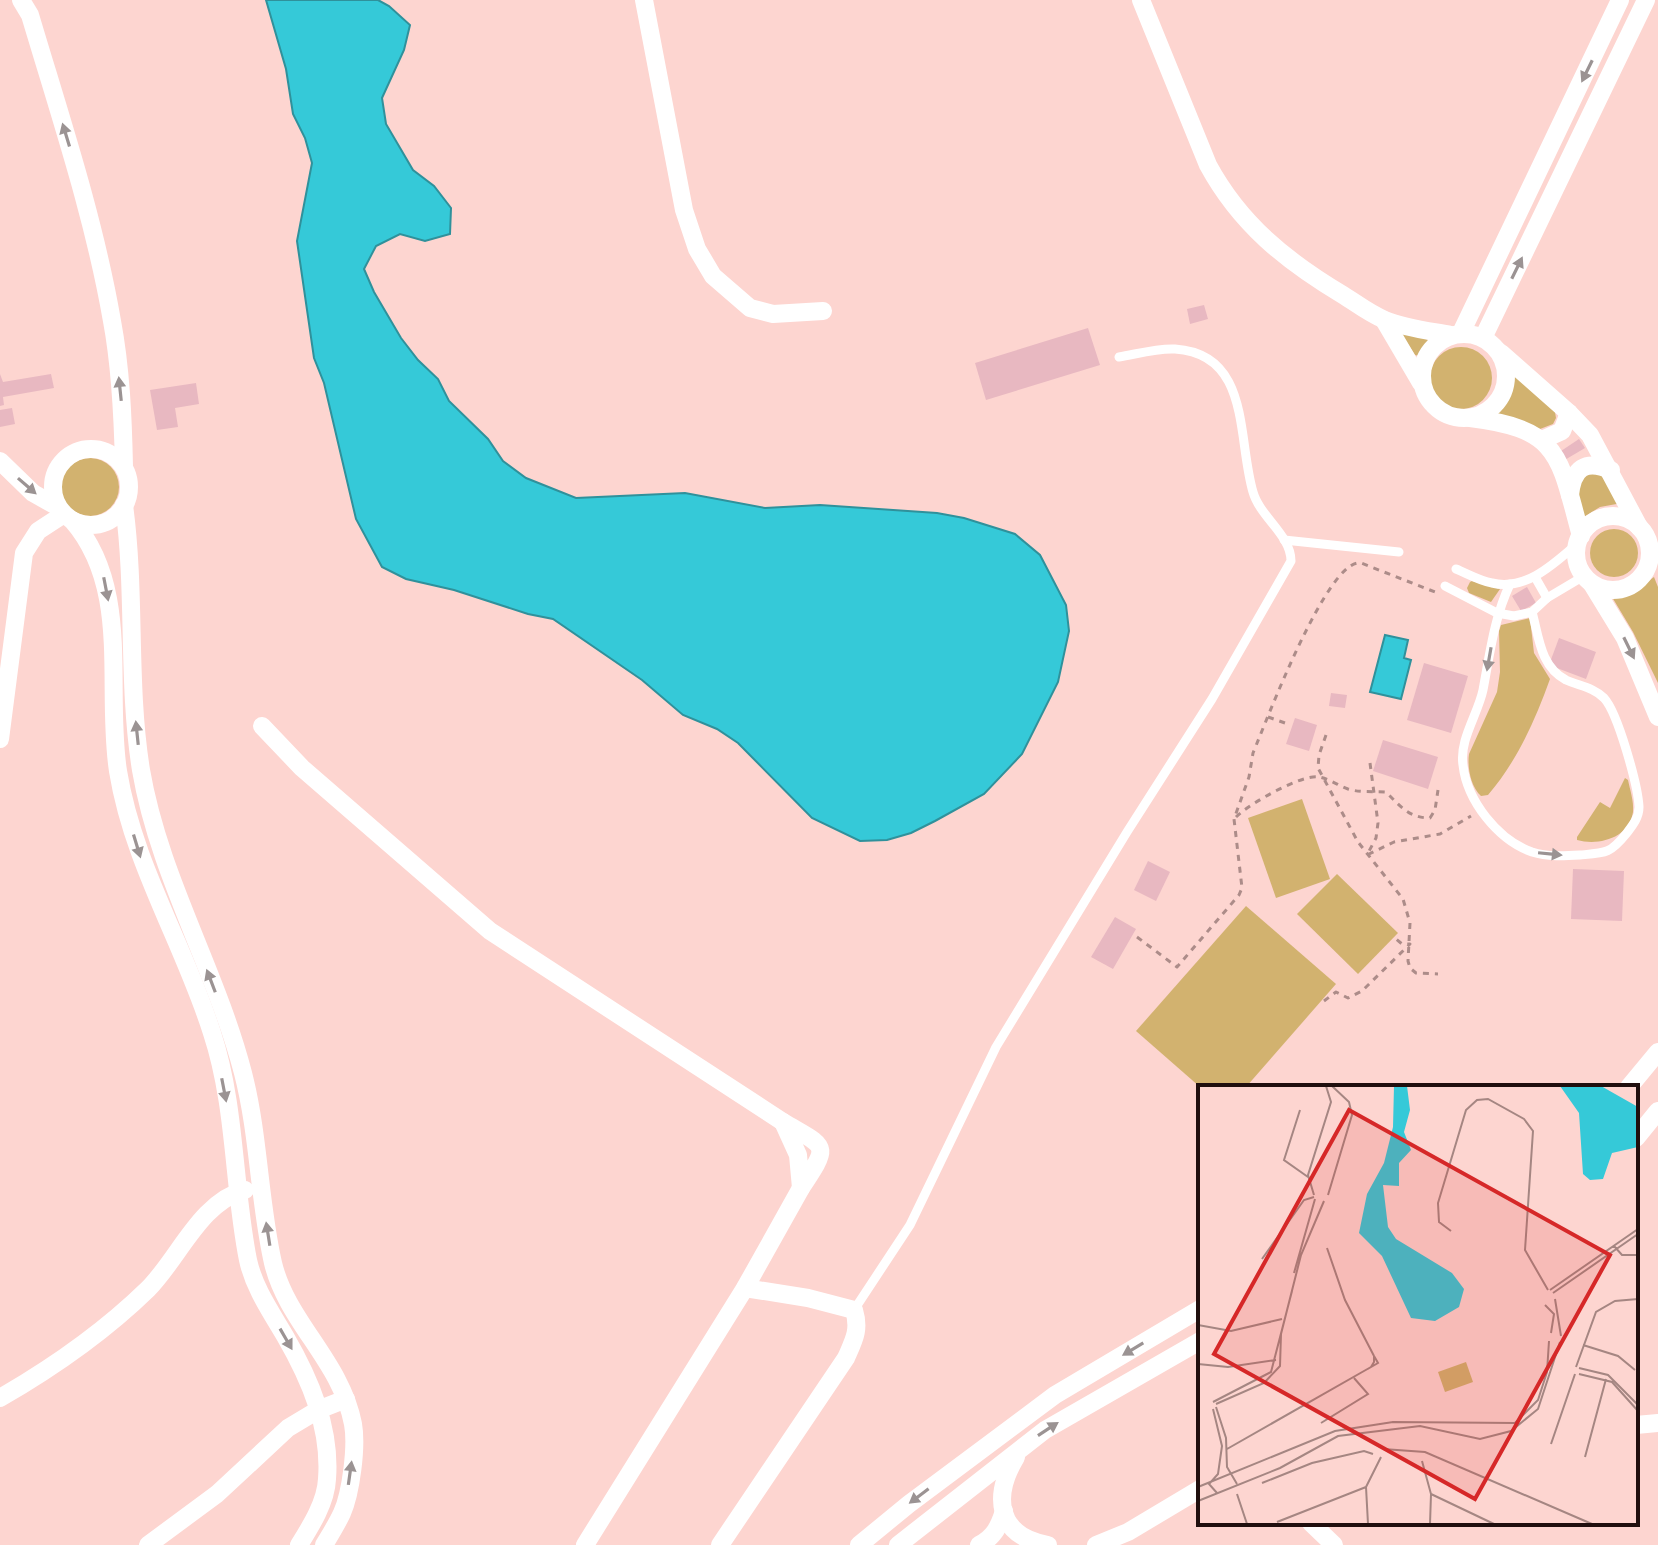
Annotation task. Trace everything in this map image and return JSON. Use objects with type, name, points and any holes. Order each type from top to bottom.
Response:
[{"type":"street","points":[[0,461],[33,493],[81,524],[101,524],[118,514],[124,505],[129,486],[124,467],[123,418],[113,324],[101,264],[77,169],[30,15],[21,0]]},
{"type":"street","points":[[644,0],[684,210],[701,257],[720,283],[750,308],[773,314],[823,311]]},
{"type":"street","points":[[1141,0],[1208,165],[1233,206],[1284,258],[1384,320],[1490,344],[1590,435],[1645,535],[1658,573]]},
{"type":"street","points":[[1421,384],[1427,354],[1433,346],[1456,334],[1620,0]]},
{"type":"street","points":[[1490,344],[1646,0]]},
{"type":"street","points":[[1626,42],[1658,5]]},
{"type":"street","points":[[1384,320],[1431,403],[1439,410],[1457,417],[1517,426],[1542,440],[1562,470],[1570,496],[1579,540],[1577,561],[1625,638],[1658,717]]},
{"type":"street","points":[[1468,417],[1486,412],[1500,398],[1504,388],[1505,368],[1490,344]]},
{"type":"street","points":[[1542,440],[1562,431],[1569,413]]},
{"type":"street","points":[[124,467],[100,450],[81,451],[63,461],[54,478],[53,488],[65,514],[86,537],[99,561],[107,586],[118,771],[137,847],[213,1033],[231,1127],[249,1263],[262,1298],[311,1383],[318,1410],[326,1445],[327,1481],[315,1520],[299,1545]]},
{"type":"street","points":[[1570,496],[1572,480],[1580,469],[1593,464],[1611,470]]},
{"type":"street","points":[[124,505],[130,549],[135,715],[141,770],[155,832],[243,1074],[274,1266],[285,1298],[339,1382],[354,1428],[352,1473],[343,1511],[324,1545]]},
{"type":"street","points":[[0,739],[24,553],[38,531],[65,514]]},
{"type":"street","points":[[1579,540],[1586,528],[1603,518],[1622,518],[1639,527]]},
{"type":"street","points":[[1588,580],[1611,590],[1629,586],[1644,573],[1650,555]]},
{"type":"street","points":[[262,726],[302,768],[490,931],[814,1141],[821,1149],[822,1154],[816,1165],[745,1288],[585,1545]]},
{"type":"street","points":[[1631,1085],[1658,1052]]},
{"type":"street","points":[[1638,1136],[1658,1111]]},
{"type":"street","points":[[0,1398],[87,1341],[149,1288],[205,1217],[238,1192],[261,1185]]},
{"type":"street","points":[[720,1545],[846,1358],[858,1324],[854,1310],[808,1298],[745,1288]]},
{"type":"street","points":[[859,1545],[1055,1395],[1198,1310]]},
{"type":"street","points":[[898,1545],[1045,1430],[1198,1342]]},
{"type":"street","points":[[148,1545],[217,1494],[288,1428],[318,1410],[346,1399]]},
{"type":"street","points":[[1638,1425],[1658,1423]]},
{"type":"street","points":[[1021,1448],[1004,1476],[1001,1489],[1004,1511],[1007,1521],[1023,1538],[1048,1545]]},
{"type":"street","points":[[1096,1545],[1123,1538],[1196,1493]]},
{"type":"street","points":[[979,1545],[992,1537],[1004,1511]]},
{"type":"street","points":[[1313,1525],[1334,1545]]},
{"type":"lane","points":[[854,1310],[910,1225],[996,1047],[1212,699],[1291,561],[1284,540],[1253,493],[1240,411],[1222,369],[1206,355],[1172,348],[1119,357]]},
{"type":"lane","points":[[1284,540],[1399,552]]},
{"type":"lane","points":[[1456,569],[1493,584],[1510,584],[1535,577],[1579,540]]},
{"type":"lane","points":[[1535,577],[1547,598]]},
{"type":"lane","points":[[1444,590],[1497,613],[1514,616],[1532,612],[1547,598],[1588,580]]},
{"type":"lane","points":[[1510,584],[1497,613],[1481,700],[1463,748],[1462,763],[1472,795],[1485,815],[1516,844],[1530,851],[1555,856],[1611,851],[1638,815],[1637,795],[1622,736],[1610,706],[1598,693],[1552,670],[1543,654],[1532,612]]},
{"type":"path","points":[[1137,937],[1177,967],[1239,895],[1242,888],[1234,819],[1249,777],[1253,753],[1315,611],[1346,567],[1354,562],[1361,563],[1444,590]]},
{"type":"path","points":[[1268,717],[1285,723]]},
{"type":"path","points":[[1326,735],[1318,768],[1367,855],[1403,899],[1410,923],[1410,968],[1416,973],[1438,974]]},
{"type":"path","points":[[1367,855],[1376,838],[1378,823],[1370,763]]},
{"type":"path","points":[[1234,819],[1269,795],[1312,776],[1323,777],[1347,789],[1386,792],[1406,813],[1420,818],[1430,818],[1435,810],[1438,790]]},
{"type":"path","points":[[1367,855],[1394,842],[1440,834],[1472,815],[1485,815]]},
{"type":"path","points":[[1396,939],[1402,944],[1410,944]]},
{"type":"path","points":[[1324,1001],[1336,992],[1348,998],[1355,997],[1410,944]]},
{"type":"shaded area","points":[[1399,330],[1429,340],[1430,344],[1419,356],[1415,355]]},
{"type":"shaded area","points":[[1455,347],[1467,347],[1483,356],[1490,366],[1490,390],[1483,400],[1467,409],[1455,409],[1435,395],[1430,384],[1430,372],[1444,352]]},
{"type":"shaded area","points":[[1514,372],[1555,412],[1553,424],[1540,429],[1496,413],[1512,388]]},
{"type":"shaded area","points":[[90,458],[101,460],[110,467],[117,476],[117,498],[110,507],[101,514],[90,516],[79,514],[70,507],[63,498],[61,487],[63,476],[70,467],[79,460]]},
{"type":"shaded area","points":[[1598,471],[1622,503],[1600,507],[1579,520],[1577,488],[1580,478]]},
{"type":"shaded area","points":[[1614,529],[1623,530],[1631,536],[1637,544],[1637,562],[1631,570],[1623,576],[1614,577],[1605,576],[1597,570],[1591,562],[1590,553],[1591,544],[1597,536],[1605,530]]},
{"type":"shaded area","points":[[1654,577],[1658,587],[1658,683],[1612,597],[1630,594]]},
{"type":"shaded area","points":[[1472,581],[1500,589],[1491,602],[1469,593],[1467,588]]},
{"type":"shaded area","points":[[1530,618],[1534,653],[1550,679],[1516,754],[1488,795],[1481,796],[1470,777],[1469,754],[1497,692],[1499,631],[1501,625]]},
{"type":"shaded area","points":[[1625,778],[1633,808],[1626,828],[1603,841],[1577,840],[1600,802],[1610,808]]},
{"type":"shaded area","points":[[1302,799],[1330,879],[1276,898],[1248,818]]},
{"type":"shaded area","points":[[1337,874],[1398,933],[1358,974],[1297,914]]},
{"type":"shaded area","points":[[1246,906],[1336,984],[1248,1085],[1198,1085],[1136,1031]]},
{"type":"water","points":[[266,0],[378,0],[410,25],[404,50],[382,98],[386,124],[413,170],[434,186],[451,208],[450,234],[425,241],[400,234],[376,246],[364,269],[401,338],[438,379],[449,401],[488,439],[503,461],[526,478],[576,498],[685,493],[765,508],[820,505],[937,513],[1015,534],[1040,555],[1066,605],[1069,631],[1058,682],[1022,754],[984,794],[911,833],[887,840],[860,841],[812,818],[738,743],[717,729],[683,715],[642,680],[553,619],[406,579],[382,567],[356,519],[324,383],[314,358],[297,241],[312,163],[305,138],[293,114],[286,69]]},
{"type":"water","points":[[1385,635],[1408,640],[1404,658],[1411,660],[1401,699],[1370,692]]},
{"type":"building","points":[[1204,305],[1208,319],[1190,324],[1187,309]]},
{"type":"building","points":[[1088,328],[1100,365],[986,400],[975,363]]},
{"type":"building","points":[[0,374],[3,382],[51,374],[54,388],[3,397],[4,405],[0,406]]},
{"type":"building","points":[[196,383],[199,404],[175,408],[178,427],[157,430],[150,390]]},
{"type":"building","points":[[12,408],[15,424],[0,427],[0,410]]},
{"type":"building","points":[[1579,439],[1585,448],[1563,461],[1558,453]]},
{"type":"building","points":[[1527,587],[1536,603],[1521,611],[1512,596]]},
{"type":"building","points":[[1559,638],[1596,652],[1586,679],[1549,665]]},
{"type":"building","points":[[1424,663],[1468,676],[1451,733],[1407,720]]},
{"type":"building","points":[[1331,693],[1347,695],[1345,708],[1329,706]]},
{"type":"building","points":[[1295,718],[1317,725],[1309,751],[1286,744]]},
{"type":"building","points":[[1383,740],[1438,757],[1428,789],[1373,771]]},
{"type":"building","points":[[1148,861],[1170,872],[1156,901],[1134,890]]},
{"type":"building","points":[[1573,869],[1624,871],[1622,921],[1571,919]]},
{"type":"building","points":[[1115,917],[1136,929],[1113,969],[1091,957]]}]
